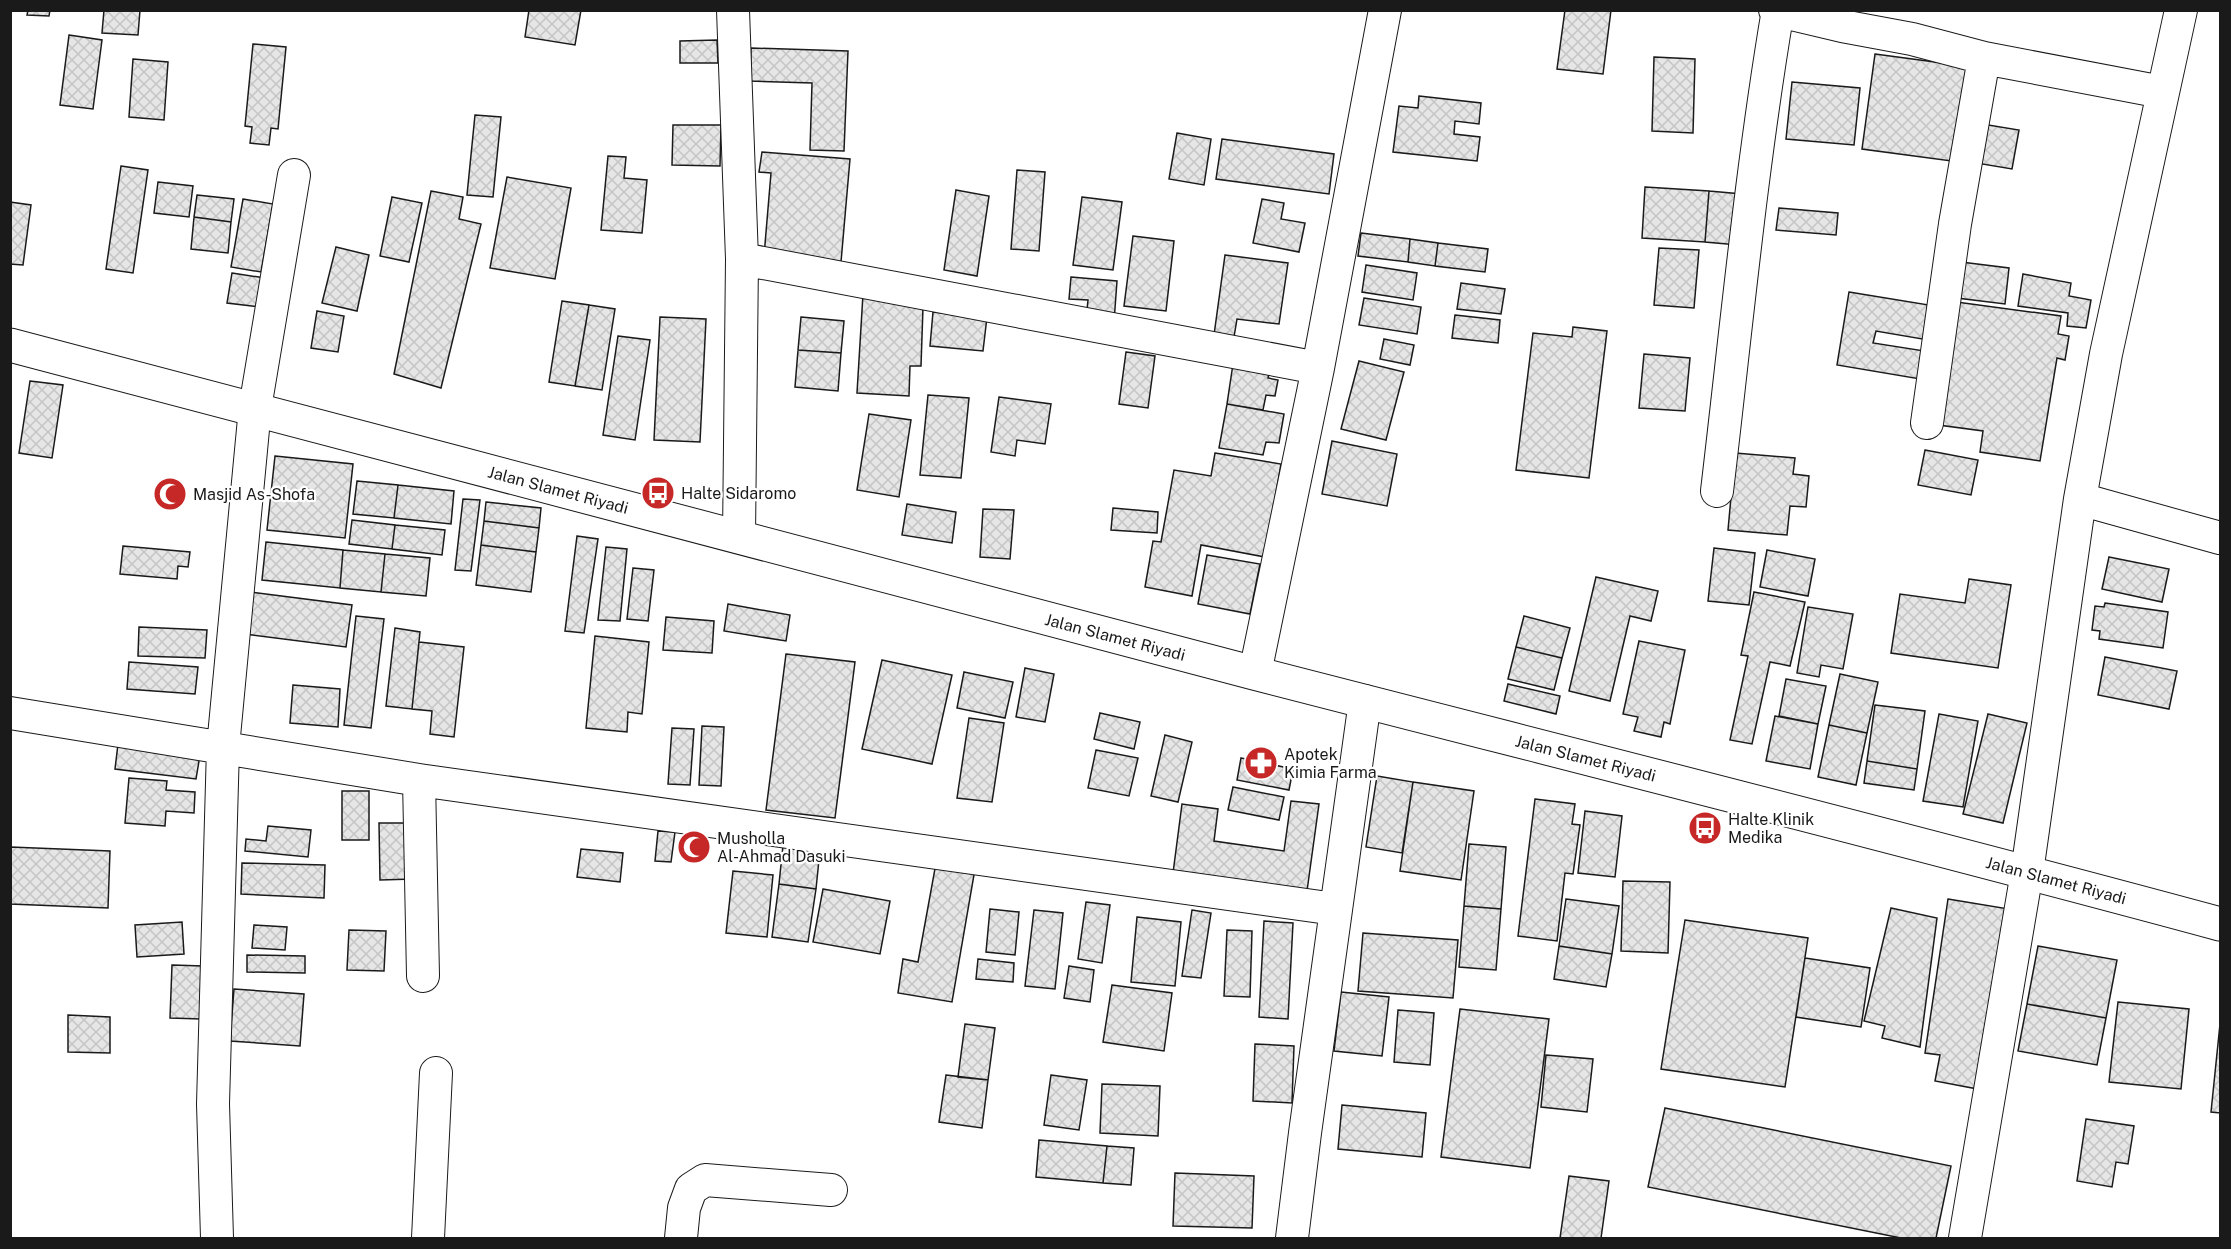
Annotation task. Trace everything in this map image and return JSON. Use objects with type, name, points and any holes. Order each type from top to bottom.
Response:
[{"type":"main road","name":"Jalan Slamet Riyadi","points":[[10,345],[2220,924]]},
{"type":"street","points":[[733,10],[742,259],[739,537]]},
{"type":"street","points":[[1255,673],[1318,368],[1385,10]]},
{"type":"street","points":[[1965,1239],[2027,872],[2080,499],[2106,354],[2181,10]]},
{"type":"street","points":[[1717,491],[1754,187],[1760,117],[1777,11],[1912,39],[1984,58],[2162,92]]},
{"type":"street","points":[[1927,423],[1955,224],[1984,58]]},
{"type":"street","points":[[217,1239],[213,1104],[223,747],[255,408],[294,175]]},
{"type":"street","points":[[742,259],[1318,368]]},
{"type":"street","points":[[2080,499],[2220,538]]},
{"type":"street","points":[[1292,1239],[1365,701]]},
{"type":"street","points":[[10,713],[419,780],[1335,909]]},
{"type":"street","points":[[419,780],[423,976]]},
{"type":"street","points":[[428,1239],[436,1073]]},
{"type":"street","points":[[681,1239],[684,1208],[691,1189],[705,1180],[831,1190]]},
{"type":"building","points":[[28,10],[50,10],[49,16],[27,15]]},
{"type":"building","points":[[104,10],[140,10],[138,35],[102,33]]},
{"type":"building","points":[[529,10],[581,10],[575,45],[525,37]]},
{"type":"building","points":[[1565,10],[1611,10],[1603,74],[1557,69]]},
{"type":"building","points":[[69,35],[102,40],[93,109],[60,105]]},
{"type":"building","points":[[717,40],[718,63],[680,63],[680,41]]},
{"type":"building","points":[[253,44],[286,47],[278,129],[271,128],[269,145],[250,143],[252,127],[245,126]]},
{"type":"building","points":[[751,48],[848,51],[844,151],[810,150],[812,83],[750,81]]},
{"type":"building","points":[[1875,54],[1972,67],[1959,162],[1862,149]]},
{"type":"building","points":[[1654,57],[1695,59],[1693,133],[1652,131]]},
{"type":"building","points":[[133,59],[168,62],[164,120],[129,117]]},
{"type":"building","points":[[1792,82],[1860,88],[1854,145],[1786,139]]},
{"type":"building","points":[[1419,96],[1481,103],[1479,124],[1455,121],[1454,134],[1480,137],[1477,161],[1393,152],[1399,106],[1418,108]]},
{"type":"building","points":[[475,115],[501,117],[493,197],[467,195]]},
{"type":"building","points":[[1976,123],[2019,130],[2012,169],[1970,162]]},
{"type":"building","points":[[673,125],[721,125],[720,166],[672,165]]},
{"type":"building","points":[[1177,133],[1211,139],[1204,185],[1169,179]]},
{"type":"building","points":[[1222,139],[1334,154],[1329,194],[1216,179]]},
{"type":"building","points":[[762,152],[850,159],[841,262],[764,256],[771,173],[759,172]]},
{"type":"building","points":[[608,156],[626,157],[624,178],[647,180],[642,233],[601,230]]},
{"type":"building","points":[[121,166],[148,170],[133,273],[106,269]]},
{"type":"building","points":[[1017,170],[1045,172],[1039,251],[1011,249]]},
{"type":"building","points":[[507,177],[571,188],[555,279],[490,268]]},
{"type":"building","points":[[158,182],[193,186],[189,217],[154,213]]},
{"type":"building","points":[[1645,187],[1709,191],[1705,242],[1642,238]]},
{"type":"building","points":[[956,190],[989,196],[977,276],[944,270]]},
{"type":"building","points":[[431,191],[463,197],[459,219],[481,224],[441,388],[394,374]]},
{"type":"building","points":[[1709,191],[1742,194],[1738,245],[1705,242]]},
{"type":"building","points":[[197,195],[234,199],[231,222],[194,217]]},
{"type":"building","points":[[392,197],[422,203],[409,262],[380,256]]},
{"type":"building","points":[[1082,197],[1122,202],[1113,270],[1073,265]]},
{"type":"building","points":[[243,199],[273,204],[261,272],[231,267]]},
{"type":"building","points":[[1262,199],[1284,203],[1281,219],[1305,223],[1299,252],[1253,243]]},
{"type":"building","points":[[10,202],[31,205],[23,265],[10,264]]},
{"type":"building","points":[[1779,208],[1838,213],[1836,235],[1776,230]]},
{"type":"building","points":[[194,217],[231,222],[228,253],[191,249]]},
{"type":"building","points":[[1361,233],[1410,239],[1408,262],[1358,256]]},
{"type":"building","points":[[1133,236],[1174,241],[1166,311],[1124,306]]},
{"type":"building","points":[[1410,239],[1438,243],[1435,266],[1408,262]]},
{"type":"building","points":[[1438,243],[1488,249],[1485,272],[1435,266]]},
{"type":"building","points":[[336,247],[369,255],[357,311],[322,303]]},
{"type":"building","points":[[1659,248],[1699,250],[1694,308],[1654,305]]},
{"type":"building","points":[[1225,255],[1288,263],[1279,324],[1237,319],[1234,337],[1214,335]]},
{"type":"building","points":[[1961,262],[2009,268],[2005,304],[1957,298]]},
{"type":"building","points":[[1366,265],[1417,273],[1413,300],[1362,292]]},
{"type":"building","points":[[232,273],[265,278],[260,307],[227,303]]},
{"type":"building","points":[[2023,274],[2071,283],[2069,296],[2091,300],[2086,328],[2067,326],[2068,313],[2018,306]]},
{"type":"building","points":[[1071,277],[1117,281],[1114,322],[1086,320],[1088,300],[1069,299]]},
{"type":"building","points":[[1461,283],[1505,289],[1501,314],[1457,309]]},
{"type":"building","points":[[1849,292],[1935,306],[1928,340],[1876,331],[1873,343],[1931,352],[1926,380],[1837,365]]},
{"type":"building","points":[[863,294],[923,307],[921,366],[910,366],[909,396],[857,393]]},
{"type":"building","points":[[1364,298],[1421,307],[1417,334],[1359,325]]},
{"type":"building","points":[[562,301],[589,305],[575,386],[549,382]]},
{"type":"building","points":[[1949,301],[2061,316],[2058,334],[2069,336],[2065,360],[2057,358],[2040,461],[1980,452],[1983,431],[1931,424]]},
{"type":"building","points":[[589,305],[615,309],[602,390],[575,386]]},
{"type":"building","points":[[317,311],[344,316],[338,352],[311,348]]},
{"type":"building","points":[[933,312],[987,317],[983,351],[930,346]]},
{"type":"building","points":[[1455,315],[1500,320],[1498,343],[1452,338]]},
{"type":"building","points":[[660,317],[706,319],[700,442],[654,440]]},
{"type":"building","points":[[801,317],[844,321],[841,353],[798,350]]},
{"type":"building","points":[[1573,327],[1607,331],[1589,478],[1516,470],[1533,333],[1572,337]]},
{"type":"building","points":[[618,336],[650,340],[635,440],[603,435]]},
{"type":"building","points":[[1384,339],[1414,345],[1410,365],[1380,359]]},
{"type":"building","points":[[798,350],[841,353],[838,391],[795,387]]},
{"type":"building","points":[[1126,352],[1155,356],[1148,408],[1119,404]]},
{"type":"building","points":[[1644,354],[1690,358],[1685,411],[1639,408]]},
{"type":"building","points":[[1359,361],[1404,372],[1386,440],[1341,429]]},
{"type":"building","points":[[1233,364],[1270,370],[1268,378],[1278,380],[1275,396],[1266,395],[1263,410],[1227,404]]},
{"type":"building","points":[[30,381],[63,385],[52,458],[19,453]]},
{"type":"building","points":[[928,395],[969,398],[961,478],[920,475]]},
{"type":"building","points":[[999,397],[1051,404],[1045,444],[1017,440],[1015,456],[991,452]]},
{"type":"building","points":[[1227,404],[1284,414],[1279,443],[1266,442],[1263,455],[1219,448]]},
{"type":"building","points":[[869,414],[911,420],[899,497],[857,490]]},
{"type":"building","points":[[1332,441],[1397,454],[1387,506],[1322,494]]},
{"type":"building","points":[[1925,450],[1978,460],[1971,495],[1918,485]]},
{"type":"building","points":[[1215,453],[1281,464],[1265,557],[1201,545],[1192,596],[1145,587],[1153,541],[1161,542],[1174,470],[1211,476]]},
{"type":"building","points":[[1735,453],[1795,458],[1793,474],[1809,476],[1806,507],[1790,506],[1787,535],[1728,530]]},
{"type":"building","points":[[275,456],[353,464],[345,538],[267,530]]},
{"type":"building","points":[[357,481],[398,485],[394,518],[353,514]]},
{"type":"building","points":[[398,485],[454,491],[451,524],[394,518]]},
{"type":"building","points":[[463,499],[480,500],[471,571],[455,570]]},
{"type":"building","points":[[486,502],[541,508],[539,528],[484,521]]},
{"type":"building","points":[[907,504],[956,512],[952,543],[902,535]]},
{"type":"building","points":[[1113,508],[1158,512],[1157,533],[1111,530]]},
{"type":"building","points":[[983,509],[1014,510],[1010,559],[980,557]]},
{"type":"building","points":[[352,520],[395,525],[392,549],[349,544]]},
{"type":"building","points":[[484,521],[539,528],[536,552],[481,545]]},
{"type":"building","points":[[395,525],[445,530],[442,555],[392,549]]},
{"type":"building","points":[[577,536],[598,539],[584,633],[565,631]]},
{"type":"building","points":[[266,542],[343,550],[340,588],[262,580]]},
{"type":"building","points":[[481,545],[536,552],[531,592],[476,585]]},
{"type":"building","points":[[123,546],[190,552],[188,567],[178,566],[177,579],[120,574]]},
{"type":"building","points":[[606,547],[627,549],[620,621],[598,620]]},
{"type":"building","points":[[1714,548],[1755,553],[1749,605],[1708,601]]},
{"type":"building","points":[[343,550],[385,554],[381,592],[340,588]]},
{"type":"building","points":[[1767,550],[1815,559],[1808,596],[1760,587]]},
{"type":"building","points":[[385,554],[430,558],[426,596],[381,592]]},
{"type":"building","points":[[1207,555],[1260,564],[1250,614],[1198,604]]},
{"type":"building","points":[[2109,557],[2169,569],[2162,602],[2102,589]]},
{"type":"building","points":[[633,568],[654,570],[648,621],[627,619]]},
{"type":"building","points":[[1596,577],[1658,591],[1651,621],[1630,616],[1610,701],[1569,691]]},
{"type":"building","points":[[1969,579],[2011,585],[1998,668],[1891,653],[1900,594],[1965,603]]},
{"type":"building","points":[[251,592],[352,605],[346,647],[245,634]]},
{"type":"building","points":[[1754,592],[1805,602],[1790,666],[1770,662],[1752,744],[1730,740],[1748,656],[1741,655]]},
{"type":"building","points":[[2105,603],[2168,612],[2163,648],[2099,639],[2100,631],[2092,630],[2095,606],[2104,607]]},
{"type":"building","points":[[728,604],[790,615],[786,641],[724,631]]},
{"type":"building","points":[[1808,607],[1853,614],[1843,669],[1821,665],[1819,677],[1797,673]]},
{"type":"building","points":[[356,616],[384,619],[371,728],[344,725]]},
{"type":"building","points":[[1524,616],[1570,628],[1562,658],[1516,647]]},
{"type":"building","points":[[666,617],[714,621],[712,653],[663,650]]},
{"type":"building","points":[[139,627],[207,630],[205,658],[138,656]]},
{"type":"building","points":[[395,628],[420,632],[412,709],[386,706]]},
{"type":"building","points":[[595,636],[649,642],[642,714],[628,712],[627,732],[586,728]]},
{"type":"building","points":[[1639,641],[1685,650],[1670,724],[1664,722],[1661,737],[1634,731],[1638,717],[1623,714]]},
{"type":"building","points":[[419,642],[464,647],[454,737],[430,734],[432,711],[412,709]]},
{"type":"building","points":[[1516,647],[1562,658],[1554,690],[1508,679]]},
{"type":"building","points":[[786,654],[855,662],[835,818],[766,810]]},
{"type":"building","points":[[2105,657],[2177,671],[2169,709],[2098,695]]},
{"type":"building","points":[[882,660],[952,675],[932,764],[862,749]]},
{"type":"building","points":[[129,662],[198,667],[195,694],[127,689]]},
{"type":"building","points":[[1025,668],[1054,674],[1045,722],[1016,717]]},
{"type":"building","points":[[964,672],[1013,682],[1005,718],[957,708]]},
{"type":"building","points":[[1840,674],[1878,682],[1867,733],[1829,725]]},
{"type":"building","points":[[1786,679],[1826,686],[1818,724],[1779,716]]},
{"type":"building","points":[[1508,684],[1560,696],[1556,714],[1504,701]]},
{"type":"building","points":[[293,685],[340,689],[338,727],[290,723]]},
{"type":"building","points":[[1875,705],[1925,711],[1917,769],[1867,761]]},
{"type":"building","points":[[1100,713],[1140,722],[1134,749],[1094,739]]},
{"type":"building","points":[[1939,714],[1978,721],[1963,807],[1923,801]]},
{"type":"building","points":[[1988,714],[2027,723],[2003,823],[1963,814]]},
{"type":"building","points":[[1775,716],[1818,724],[1810,769],[1766,761]]},
{"type":"building","points":[[969,718],[1004,723],[992,802],[957,798]]},
{"type":"building","points":[[1829,725],[1867,733],[1856,785],[1818,777]]},
{"type":"building","points":[[702,726],[724,727],[721,786],[699,785]]},
{"type":"building","points":[[672,728],[694,729],[690,785],[668,784]]},
{"type":"building","points":[[1165,735],[1192,742],[1178,802],[1151,796]]},
{"type":"building","points":[[118,744],[200,755],[196,779],[115,769]]},
{"type":"building","points":[[1096,750],[1138,758],[1129,796],[1088,788]]},
{"type":"building","points":[[1241,758],[1293,769],[1289,790],[1237,780]]},
{"type":"building","points":[[1867,761],[1917,769],[1914,790],[1864,783]]},
{"type":"building","points":[[1377,776],[1413,782],[1402,853],[1366,847]]},
{"type":"building","points":[[129,778],[167,781],[166,790],[195,792],[194,813],[166,811],[165,826],[125,823]]},
{"type":"building","points":[[1413,782],[1474,791],[1461,880],[1400,871]]},
{"type":"building","points":[[1233,787],[1284,797],[1279,820],[1228,810]]},
{"type":"building","points":[[342,791],[369,791],[369,840],[342,840]]},
{"type":"building","points":[[1535,799],[1575,804],[1572,824],[1580,825],[1573,874],[1565,873],[1557,941],[1518,936]]},
{"type":"building","points":[[1291,801],[1319,804],[1307,891],[1173,873],[1182,804],[1218,809],[1214,841],[1284,851]]},
{"type":"building","points":[[1585,811],[1622,816],[1615,877],[1578,873]]},
{"type":"building","points":[[379,823],[413,823],[413,879],[380,880]]},
{"type":"building","points":[[268,826],[311,830],[308,857],[245,851],[246,839],[266,841]]},
{"type":"building","points":[[658,831],[675,832],[671,862],[655,861]]},
{"type":"building","points":[[1469,844],[1506,847],[1501,909],[1464,906]]},
{"type":"building","points":[[783,845],[820,850],[816,889],[779,884]]},
{"type":"building","points":[[10,847],[110,851],[108,908],[10,904]]},
{"type":"building","points":[[581,849],[623,853],[620,882],[577,877]]},
{"type":"building","points":[[242,863],[325,865],[324,898],[241,894]]},
{"type":"building","points":[[936,863],[975,869],[952,1002],[898,993],[903,959],[918,962]]},
{"type":"building","points":[[733,871],[773,875],[767,937],[726,933]]},
{"type":"building","points":[[1623,881],[1670,882],[1668,953],[1621,951]]},
{"type":"building","points":[[779,884],[816,889],[808,942],[772,937]]},
{"type":"building","points":[[823,889],[890,901],[880,954],[813,942]]},
{"type":"building","points":[[1566,899],[1619,906],[1612,954],[1559,946]]},
{"type":"building","points":[[1948,899],[2009,909],[1983,1090],[1935,1081],[1940,1055],[1925,1053]]},
{"type":"building","points":[[1086,902],[1110,905],[1102,963],[1078,959]]},
{"type":"building","points":[[1464,906],[1501,909],[1496,970],[1459,967]]},
{"type":"building","points":[[1891,908],[1937,918],[1920,1047],[1882,1038],[1885,1026],[1864,1021]]},
{"type":"building","points":[[990,909],[1019,912],[1015,955],[986,952]]},
{"type":"building","points":[[1034,910],[1063,913],[1055,989],[1025,986]]},
{"type":"building","points":[[1192,910],[1211,913],[1201,978],[1182,976]]},
{"type":"building","points":[[1137,917],[1181,922],[1175,986],[1131,982]]},
{"type":"building","points":[[1685,920],[1808,938],[1785,1087],[1661,1069]]},
{"type":"building","points":[[1264,921],[1293,923],[1288,1019],[1259,1017]]},
{"type":"building","points":[[182,922],[184,954],[137,957],[135,925]]},
{"type":"building","points":[[254,925],[287,927],[285,950],[252,948]]},
{"type":"building","points":[[349,930],[386,931],[384,971],[347,970]]},
{"type":"building","points":[[1227,930],[1252,931],[1250,997],[1224,996]]},
{"type":"building","points":[[1363,933],[1458,940],[1453,998],[1358,991]]},
{"type":"building","points":[[1559,946],[1612,954],[1606,987],[1554,979]]},
{"type":"building","points":[[2038,946],[2117,960],[2106,1018],[2027,1004]]},
{"type":"building","points":[[247,955],[305,956],[305,973],[247,972]]},
{"type":"building","points":[[1805,958],[1870,968],[1861,1027],[1796,1017]]},
{"type":"building","points":[[978,959],[1014,963],[1013,982],[976,979]]},
{"type":"building","points":[[172,965],[203,966],[201,1019],[170,1018]]},
{"type":"building","points":[[1069,966],[1094,970],[1090,1002],[1064,998]]},
{"type":"building","points":[[1112,985],[1172,993],[1164,1051],[1103,1042]]},
{"type":"building","points":[[234,989],[304,994],[300,1046],[230,1041]]},
{"type":"building","points":[[1341,992],[1389,997],[1382,1056],[1334,1051]]},
{"type":"building","points":[[2118,1002],[2189,1009],[2181,1089],[2109,1082]]},
{"type":"building","points":[[2027,1004],[2106,1018],[2097,1065],[2018,1051]]},
{"type":"building","points":[[1460,1009],[1549,1019],[1530,1168],[1441,1157]]},
{"type":"building","points":[[1398,1010],[1434,1013],[1430,1065],[1394,1062]]},
{"type":"building","points":[[68,1015],[110,1017],[110,1053],[68,1052]]},
{"type":"building","points":[[965,1024],[995,1028],[988,1080],[958,1077]]},
{"type":"building","points":[[2220,1024],[2220,1113],[2211,1112]]},
{"type":"building","points":[[1255,1044],[1294,1046],[1292,1103],[1253,1101]]},
{"type":"building","points":[[1546,1055],[1593,1059],[1587,1112],[1541,1107]]},
{"type":"building","points":[[946,1075],[988,1080],[982,1128],[939,1122]]},
{"type":"building","points":[[1051,1075],[1087,1080],[1079,1130],[1044,1125]]},
{"type":"building","points":[[1102,1084],[1160,1086],[1158,1136],[1100,1133]]},
{"type":"building","points":[[1342,1105],[1426,1113],[1422,1157],[1338,1149]]},
{"type":"building","points":[[1665,1108],[1951,1166],[1936,1238],[1901,1238],[1648,1187]]},
{"type":"building","points":[[2086,1119],[2134,1126],[2128,1164],[2116,1162],[2112,1187],[2077,1181]]},
{"type":"building","points":[[1039,1140],[1107,1146],[1103,1183],[1036,1177]]},
{"type":"building","points":[[1107,1146],[1134,1148],[1131,1185],[1103,1183]]},
{"type":"building","points":[[1175,1173],[1254,1176],[1252,1228],[1173,1226]]},
{"type":"building","points":[[1569,1176],[1609,1181],[1601,1238],[1560,1238]]},
{"type":"place","name":"Halte Sidaromo","points":[[658,493]]},
{"type":"place","name":"Masjid As-Shofa","points":[[170,494]]},
{"type":"place","name":"Apotek Kimia Farma","points":[[1261,763]]},
{"type":"place","name":"Halte Klinik Medika","points":[[1705,828]]},
{"type":"place","name":"Musholla Al-Ahmad Dasuki","points":[[694,847]]}]
